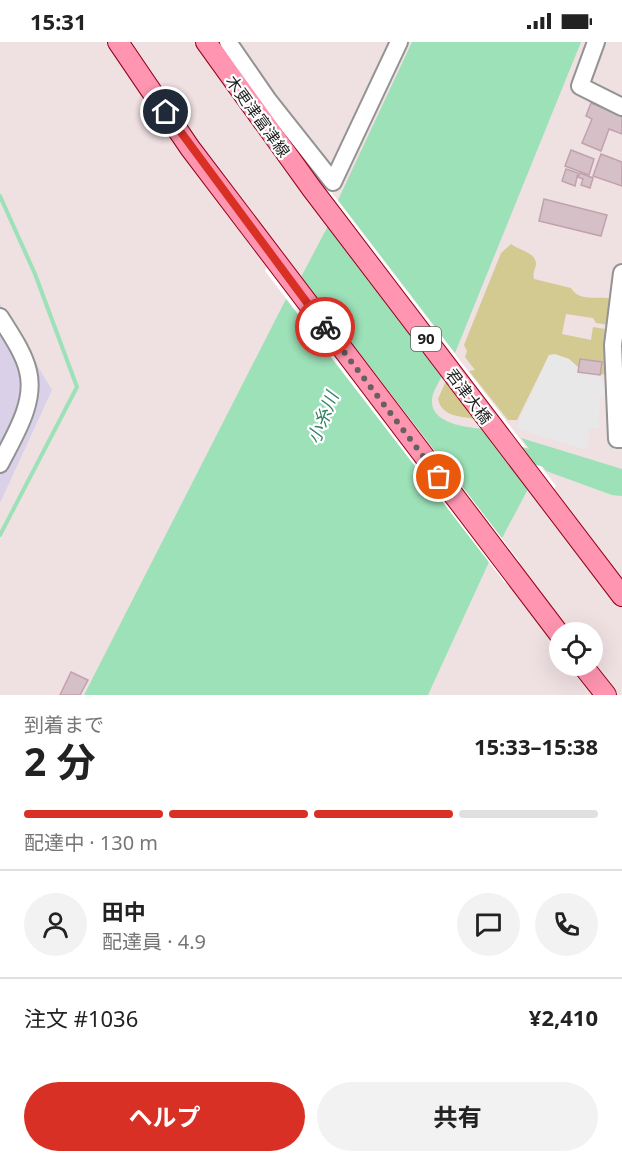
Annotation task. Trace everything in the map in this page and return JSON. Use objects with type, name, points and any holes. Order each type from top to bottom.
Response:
[{"type":"main road","points":[[118,42],[190,148],[274,261],[550,622]]},
{"type":"main road","name":"木更津富津線","points":[[206,42],[312,189]]},
{"type":"main road","name":"君津大橋","points":[[312,189],[622,596]]},
{"type":"main road","points":[[591,676],[606,695]]},
{"type":"street","points":[[228,42],[275,109],[333,182],[399,42]]},
{"type":"street","points":[[596,42],[580,86],[622,107]]},
{"type":"street","points":[[622,273],[613,345],[617,439],[622,439]]},
{"type":"street","points":[[0,317],[23,359],[29,381],[26,408],[0,464]]},
{"type":"shaded area","points":[[511,244],[535,259],[534,279],[571,288],[575,293],[584,297],[613,299],[609,325],[596,323],[593,318],[566,314],[562,334],[591,340],[593,327],[611,330],[606,374],[600,375],[602,362],[579,368],[569,359],[549,355],[517,420],[508,420],[469,371],[475,370],[465,357],[467,351],[464,345],[501,253]]},
{"type":"shaded area","points":[[0,304],[52,390],[0,503]]},
{"type":"shaded area","points":[[555,354],[569,359],[579,368],[579,372],[600,375],[601,382],[605,383],[606,396],[600,397],[599,428],[589,428],[588,447],[583,449],[516,428],[549,355]]},
{"type":"shaded area","points":[[446,381],[475,419],[452,415],[443,409],[438,399]]},
{"type":"water","points":[[412,42],[581,42],[455,353],[338,200]]},
{"type":"water","points":[[328,226],[442,376],[433,394],[432,404],[435,411],[448,422],[482,429],[528,489],[502,538],[301,277]]},
{"type":"water","name":"小糸川","points":[[286,299],[489,562],[428,695],[84,695]]},
{"type":"water","points":[[521,438],[622,469],[622,496],[612,495],[546,471]]},
{"type":"pier","points":[[319,176],[556,486],[543,509],[304,195]]},
{"type":"pier","points":[[277,246],[520,562],[505,583],[265,271]]},
{"type":"building","points":[[591,103],[622,116],[622,134],[609,129],[601,151],[582,143],[592,119],[586,116]]},
{"type":"building","points":[[571,150],[594,159],[589,175],[565,166]]},
{"type":"building","points":[[601,154],[622,162],[622,186],[593,176]]},
{"type":"building","points":[[566,169],[578,173],[575,186],[562,181]]},
{"type":"building","points":[[580,173],[593,178],[590,188],[581,185],[583,179],[578,177]]},
{"type":"building","points":[[544,199],[607,215],[601,236],[539,221]]},
{"type":"building","points":[[580,359],[602,362],[600,375],[578,372]]},
{"type":"building","points":[[71,672],[88,680],[80,695],[60,695]]},
{"type":"waterway","points":[[0,196],[35,274],[77,387],[0,535]]},
{"type":"waterway","points":[[510,451],[553,462]]},
{"type":"way so far","points":[[325,327],[439,477]]},
{"type":"route","points":[[166,112],[190,148],[325,327]]}]
